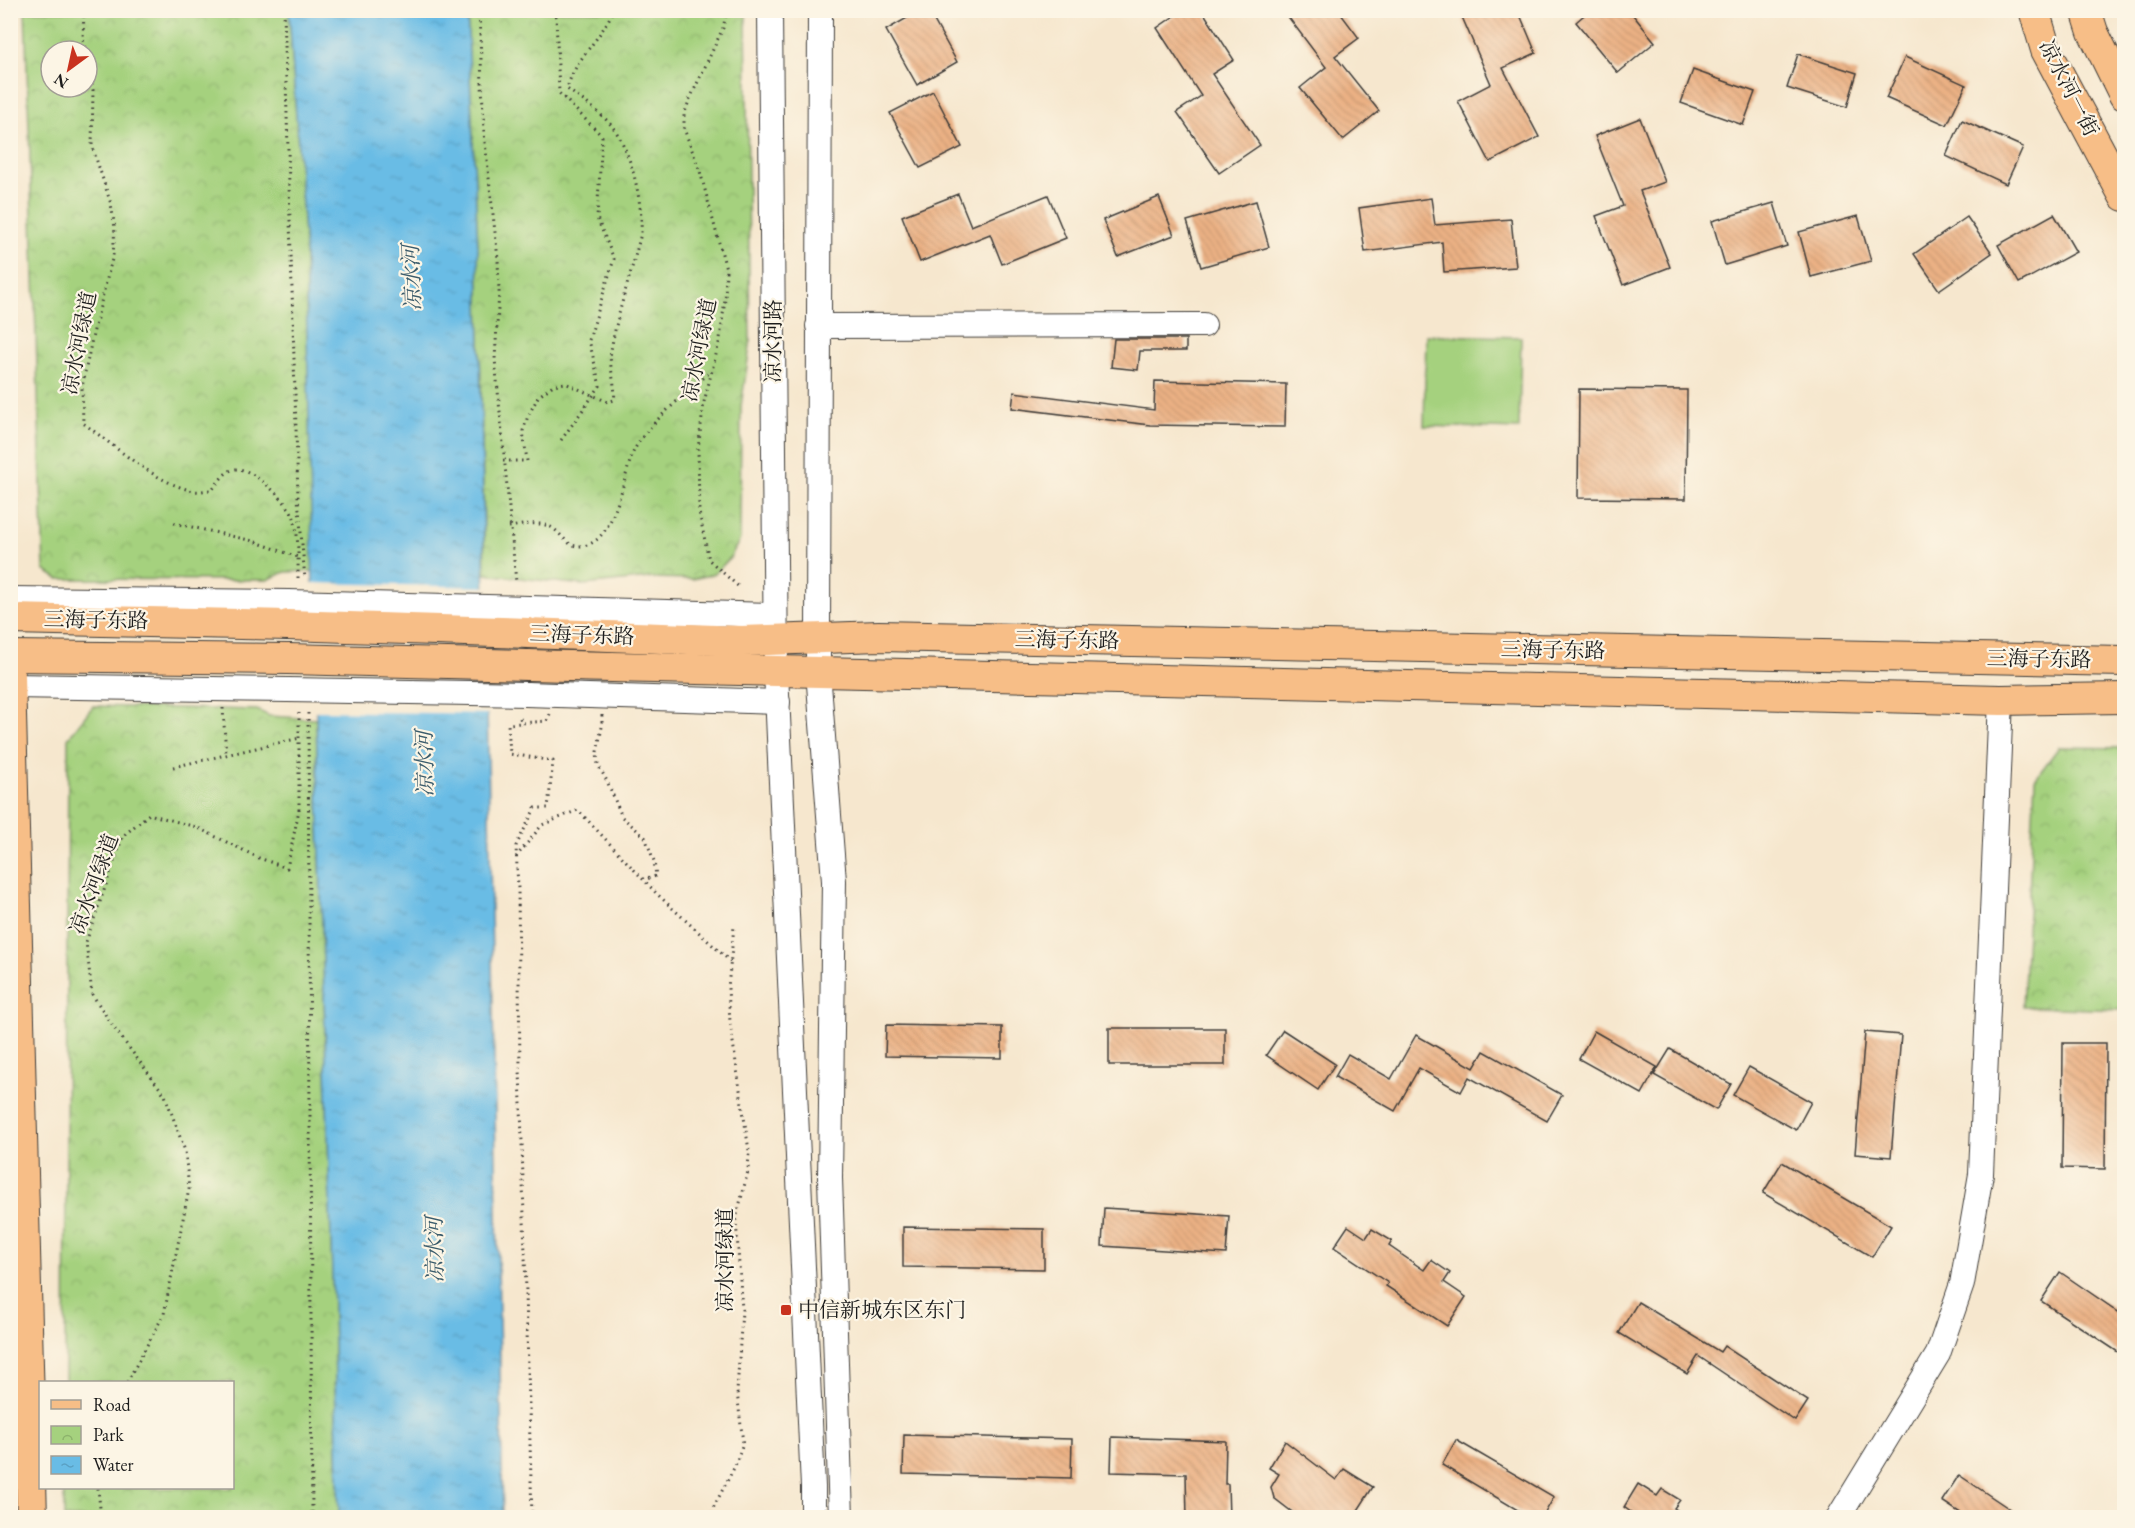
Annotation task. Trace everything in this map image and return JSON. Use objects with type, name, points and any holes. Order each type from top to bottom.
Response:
[{"type":"main road","name":"凉水河一街","points":[[2034,10],[2046,50],[2124,196]]},
{"type":"main road","points":[[2086,10],[2093,32],[2124,95]]},
{"type":"main road","name":"三海子东路","points":[[10,619],[201,622],[288,613],[496,632],[532,616],[730,640],[776,627],[818,638],[879,636],[2124,661]]},
{"type":"main road","name":"三海子东路","points":[[10,656],[493,664],[535,688],[818,671],[2001,700],[2124,698]]},
{"type":"main road","points":[[10,676],[32,1518]]},
{"type":"street","name":"凉水河路","points":[[770,10],[776,672],[813,1475],[813,1518]]},
{"type":"street","points":[[820,10],[818,671],[834,881],[830,1178],[841,1518]]},
{"type":"street","points":[[818,326],[1204,325]]},
{"type":"street","points":[[10,599],[253,602],[288,613],[532,616]]},
{"type":"street","points":[[201,622],[253,602]]},
{"type":"street","points":[[202,690],[254,659]]},
{"type":"street","points":[[11,686],[202,690],[535,688],[778,702]]},
{"type":"street","points":[[1838,1518],[1938,1354],[1962,1284],[1981,1174],[2001,700]]},
{"type":"path","points":[[83,39],[84,10]]},
{"type":"path","points":[[284,10],[298,498],[305,579]]},
{"type":"path","points":[[479,10],[484,133],[500,292],[495,359],[509,527],[516,582]]},
{"type":"path","points":[[558,10],[556,16],[559,93],[602,136],[597,218],[615,259],[589,340],[600,386],[559,443]]},
{"type":"path","points":[[503,461],[527,461],[523,431],[528,416],[538,398],[553,385],[565,383],[608,402],[614,400],[610,352],[641,232],[642,215],[639,196],[622,142],[611,125],[567,89],[570,76],[597,41],[613,10]]},
{"type":"path","name":"凉水河绿道","points":[[727,10],[723,28],[684,115],[684,129],[700,171],[726,269],[726,299],[720,339],[704,402],[699,449],[699,512],[709,560],[739,587]]},
{"type":"path","name":"凉水河绿道","points":[[93,99],[92,146],[111,204],[115,228],[113,255],[82,387],[83,423],[139,464],[174,485],[197,492],[213,489],[228,471],[238,468],[247,470],[282,498],[294,516],[298,578]]},
{"type":"path","points":[[509,527],[538,524],[553,529],[568,543],[581,547],[596,540],[608,527],[620,502],[633,453],[642,435],[712,371]]},
{"type":"path","points":[[174,523],[253,541],[298,557]]},
{"type":"path","points":[[532,1518],[516,846],[535,808],[548,808],[553,761],[510,754],[508,724],[547,721],[550,717],[535,688]]},
{"type":"path","points":[[223,703],[226,754]]},
{"type":"path","points":[[603,710],[597,753],[598,765],[622,817],[645,837],[654,861],[656,876],[644,880]]},
{"type":"path","name":"凉水河绿道","points":[[128,1381],[164,1314],[189,1189],[185,1151],[165,1095],[114,1028],[92,994],[86,942],[123,836],[149,814],[196,827],[259,858],[287,868],[298,810],[299,713]]},
{"type":"path","points":[[308,713],[312,1518]]},
{"type":"path","points":[[520,718],[522,724]]},
{"type":"path","points":[[173,767],[300,738]]},
{"type":"path","points":[[516,857],[542,825],[578,810],[644,880],[731,962]]},
{"type":"path","name":"凉水河绿道","points":[[708,1518],[735,1466],[743,1443],[737,1392],[742,1310],[736,1219],[748,1171],[749,1151],[730,1022],[728,988],[734,926]]},
{"type":"path","points":[[98,1489],[101,1518]]},
{"type":"green space","points":[[25,11],[289,11],[305,250],[314,571],[285,572],[267,580],[58,579],[44,570]]},
{"type":"green space","points":[[467,11],[746,11],[750,346],[741,406],[740,539],[730,558],[714,574],[693,579],[650,578],[583,585],[485,574],[478,248]]},
{"type":"green space","points":[[1426,335],[1521,337],[1519,429],[1424,426]]},
{"type":"green space","points":[[93,706],[257,710],[269,716],[316,719],[339,1517],[64,1518],[64,1489],[234,1489],[234,1381],[65,1381],[68,738]]},
{"type":"green space","points":[[2059,747],[2124,748],[2124,1010],[2023,1007],[2035,779]]},
{"type":"water","name":"凉水河","points":[[289,11],[467,11],[478,248],[503,1517],[339,1517],[305,250]]},
{"type":"pier","points":[[311,583],[488,587],[490,714],[313,711]]},
{"type":"building","points":[[921,10],[928,10],[957,62],[917,85],[886,30]]},
{"type":"building","points":[[1183,10],[1202,10],[1234,60],[1212,74],[1260,145],[1219,173],[1177,112],[1201,96],[1157,28]]},
{"type":"building","points":[[1283,10],[1338,10],[1359,38],[1335,56],[1379,111],[1343,140],[1300,88],[1326,67]]},
{"type":"building","points":[[1459,10],[1518,10],[1536,53],[1503,68],[1539,137],[1490,162],[1458,101],[1491,84]]},
{"type":"building","points":[[1590,10],[1629,10],[1655,42],[1618,73],[1576,22]]},
{"type":"building","points":[[1798,54],[1857,73],[1847,107],[1787,88]]},
{"type":"building","points":[[1905,57],[1966,85],[1947,125],[1886,98]]},
{"type":"building","points":[[1693,70],[1755,92],[1743,125],[1681,103]]},
{"type":"building","points":[[933,91],[962,147],[920,168],[890,113]]},
{"type":"building","points":[[1640,118],[1665,182],[1640,191],[1670,267],[1623,285],[1596,216],[1623,206],[1595,136]]},
{"type":"building","points":[[1962,120],[2023,147],[2006,184],[1946,156]]},
{"type":"building","points":[[958,194],[971,226],[1048,195],[1066,238],[1002,264],[990,234],[920,262],[902,216]]},
{"type":"building","points":[[1159,197],[1174,235],[1118,257],[1103,220]]},
{"type":"building","points":[[1431,198],[1435,225],[1511,219],[1516,267],[1444,272],[1442,242],[1365,252],[1359,208]]},
{"type":"building","points":[[1256,201],[1269,247],[1201,267],[1187,221]]},
{"type":"building","points":[[1774,203],[1787,246],[1725,265],[1712,221]]},
{"type":"building","points":[[2054,214],[2076,252],[2019,283],[1998,245]]},
{"type":"building","points":[[1858,216],[1871,261],[1811,277],[1799,232]]},
{"type":"building","points":[[1967,217],[1992,253],[1939,290],[1914,254]]},
{"type":"building","points":[[1114,339],[1186,339],[1186,351],[1140,351],[1138,370],[1111,367]]},
{"type":"building","points":[[1155,381],[1286,384],[1285,427],[1150,425],[1012,408],[1014,392],[1154,410]]},
{"type":"building","points":[[1579,389],[1687,390],[1686,499],[1578,498]]},
{"type":"building","points":[[886,1025],[1002,1027],[1002,1058],[885,1056]]},
{"type":"building","points":[[1109,1028],[1225,1028],[1225,1065],[1109,1065]]},
{"type":"building","points":[[1283,1030],[1335,1064],[1318,1090],[1266,1055]]},
{"type":"building","points":[[1594,1031],[1657,1067],[1642,1094],[1579,1059]]},
{"type":"building","points":[[1865,1032],[1901,1035],[1891,1157],[1855,1154]]},
{"type":"building","points":[[1416,1035],[1474,1068],[1484,1051],[1562,1095],[1547,1121],[1469,1077],[1461,1092],[1419,1068],[1395,1111],[1335,1077],[1348,1054],[1391,1079]]},
{"type":"building","points":[[2063,1043],[2106,1043],[2105,1169],[2062,1168]]},
{"type":"building","points":[[1670,1049],[1731,1084],[1716,1110],[1654,1075]]},
{"type":"building","points":[[1749,1067],[1811,1102],[1796,1130],[1733,1095]]},
{"type":"building","points":[[1782,1162],[1891,1226],[1872,1257],[1763,1193]]},
{"type":"building","points":[[1104,1208],[1229,1216],[1226,1254],[1102,1246]]},
{"type":"building","points":[[1348,1226],[1366,1238],[1372,1229],[1392,1241],[1389,1246],[1424,1270],[1431,1260],[1450,1273],[1444,1282],[1466,1297],[1447,1326],[1386,1286],[1388,1283],[1334,1247]]},
{"type":"building","points":[[903,1227],[1044,1229],[1044,1269],[903,1267]]},
{"type":"building","points":[[2060,1272],[2124,1316],[2124,1356],[2041,1301]]},
{"type":"building","points":[[1638,1302],[1720,1352],[1724,1346],[1808,1401],[1795,1421],[1698,1356],[1687,1374],[1619,1333]]},
{"type":"building","points":[[904,1435],[1072,1439],[1071,1478],[903,1474]]},
{"type":"building","points":[[1112,1437],[1226,1441],[1225,1484],[1228,1484],[1229,1518],[1187,1518],[1186,1474],[1111,1472]]},
{"type":"building","points":[[1456,1440],[1554,1497],[1542,1518],[1531,1518],[1442,1465]]},
{"type":"building","points":[[1285,1441],[1336,1480],[1344,1469],[1373,1487],[1353,1518],[1300,1518],[1274,1498],[1271,1487],[1279,1474],[1269,1468]]},
{"type":"building","points":[[1959,1475],[2023,1518],[1968,1518],[1942,1501]]},
{"type":"building","points":[[1638,1484],[1657,1496],[1662,1489],[1680,1500],[1674,1508],[1689,1518],[1639,1518],[1624,1507]]},
{"type":"place","name":"中信新城东区东门","points":[[786,1310]]}]
